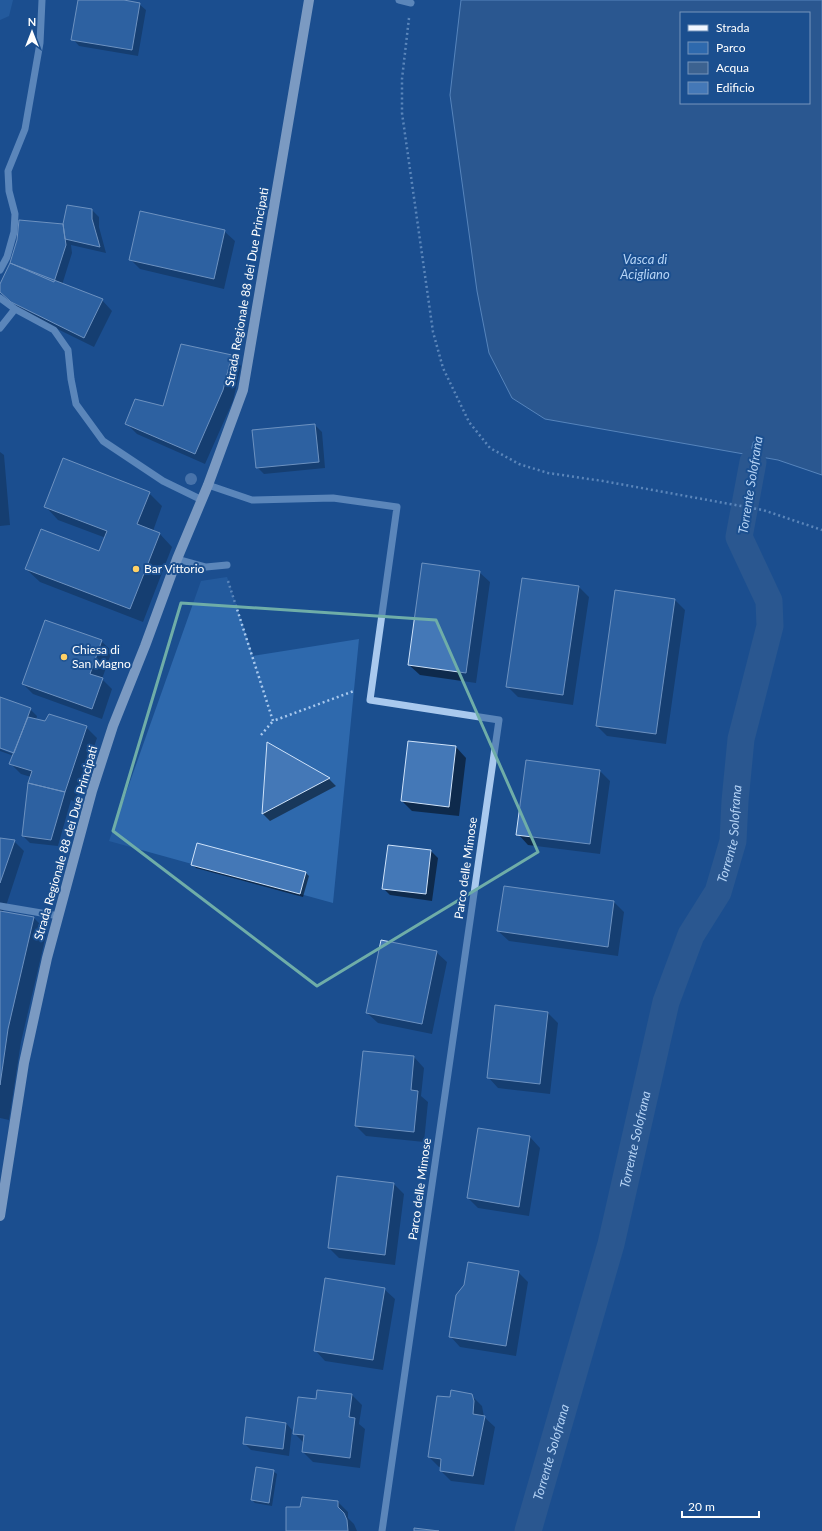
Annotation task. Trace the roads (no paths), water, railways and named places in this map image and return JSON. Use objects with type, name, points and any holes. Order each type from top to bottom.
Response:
[{"type":"main road","name":"Strada Regionale 88 dei Due Principati","points":[[0,1216],[24,1063],[47,958],[94,784],[113,726],[208,485],[243,390],[309,0]]},
{"type":"street","points":[[0,270],[7,257],[14,232],[15,214],[9,191],[8,171],[25,129],[40,43],[42,0]]},
{"type":"street","points":[[399,0],[411,3]]},
{"type":"street","points":[[0,298],[15,309],[54,330],[68,350],[70,379],[76,404],[102,441],[163,482],[202,500]]},
{"type":"street","points":[[0,328],[15,309]]},
{"type":"street","name":"Parco delle Mimose","points":[[208,485],[252,500],[333,498],[397,507],[370,700],[499,720],[382,1531]]},
{"type":"street","points":[[178,559],[206,567],[227,565]]},
{"type":"street","points":[[0,906],[59,916]]},
{"type":"water","name":"Vasca di Acigliano","points":[[461,0],[822,0],[822,475],[778,460],[545,419],[512,398],[489,353],[477,291],[450,95]]},
{"type":"waterway","name":"Torrente Solofrana","points":[[753,462],[756,445]]},
{"type":"waterway","name":"Torrente Solofrana","points":[[528,1531],[611,1244],[666,1002],[691,935],[718,892],[733,841],[741,739],[770,626],[769,601],[739,537],[753,462]]},
{"type":"place","name":"Bar Vittorio","points":[[136,569]]},
{"type":"place","name":"Chiesa di San Magno","points":[[64,657]]}]
